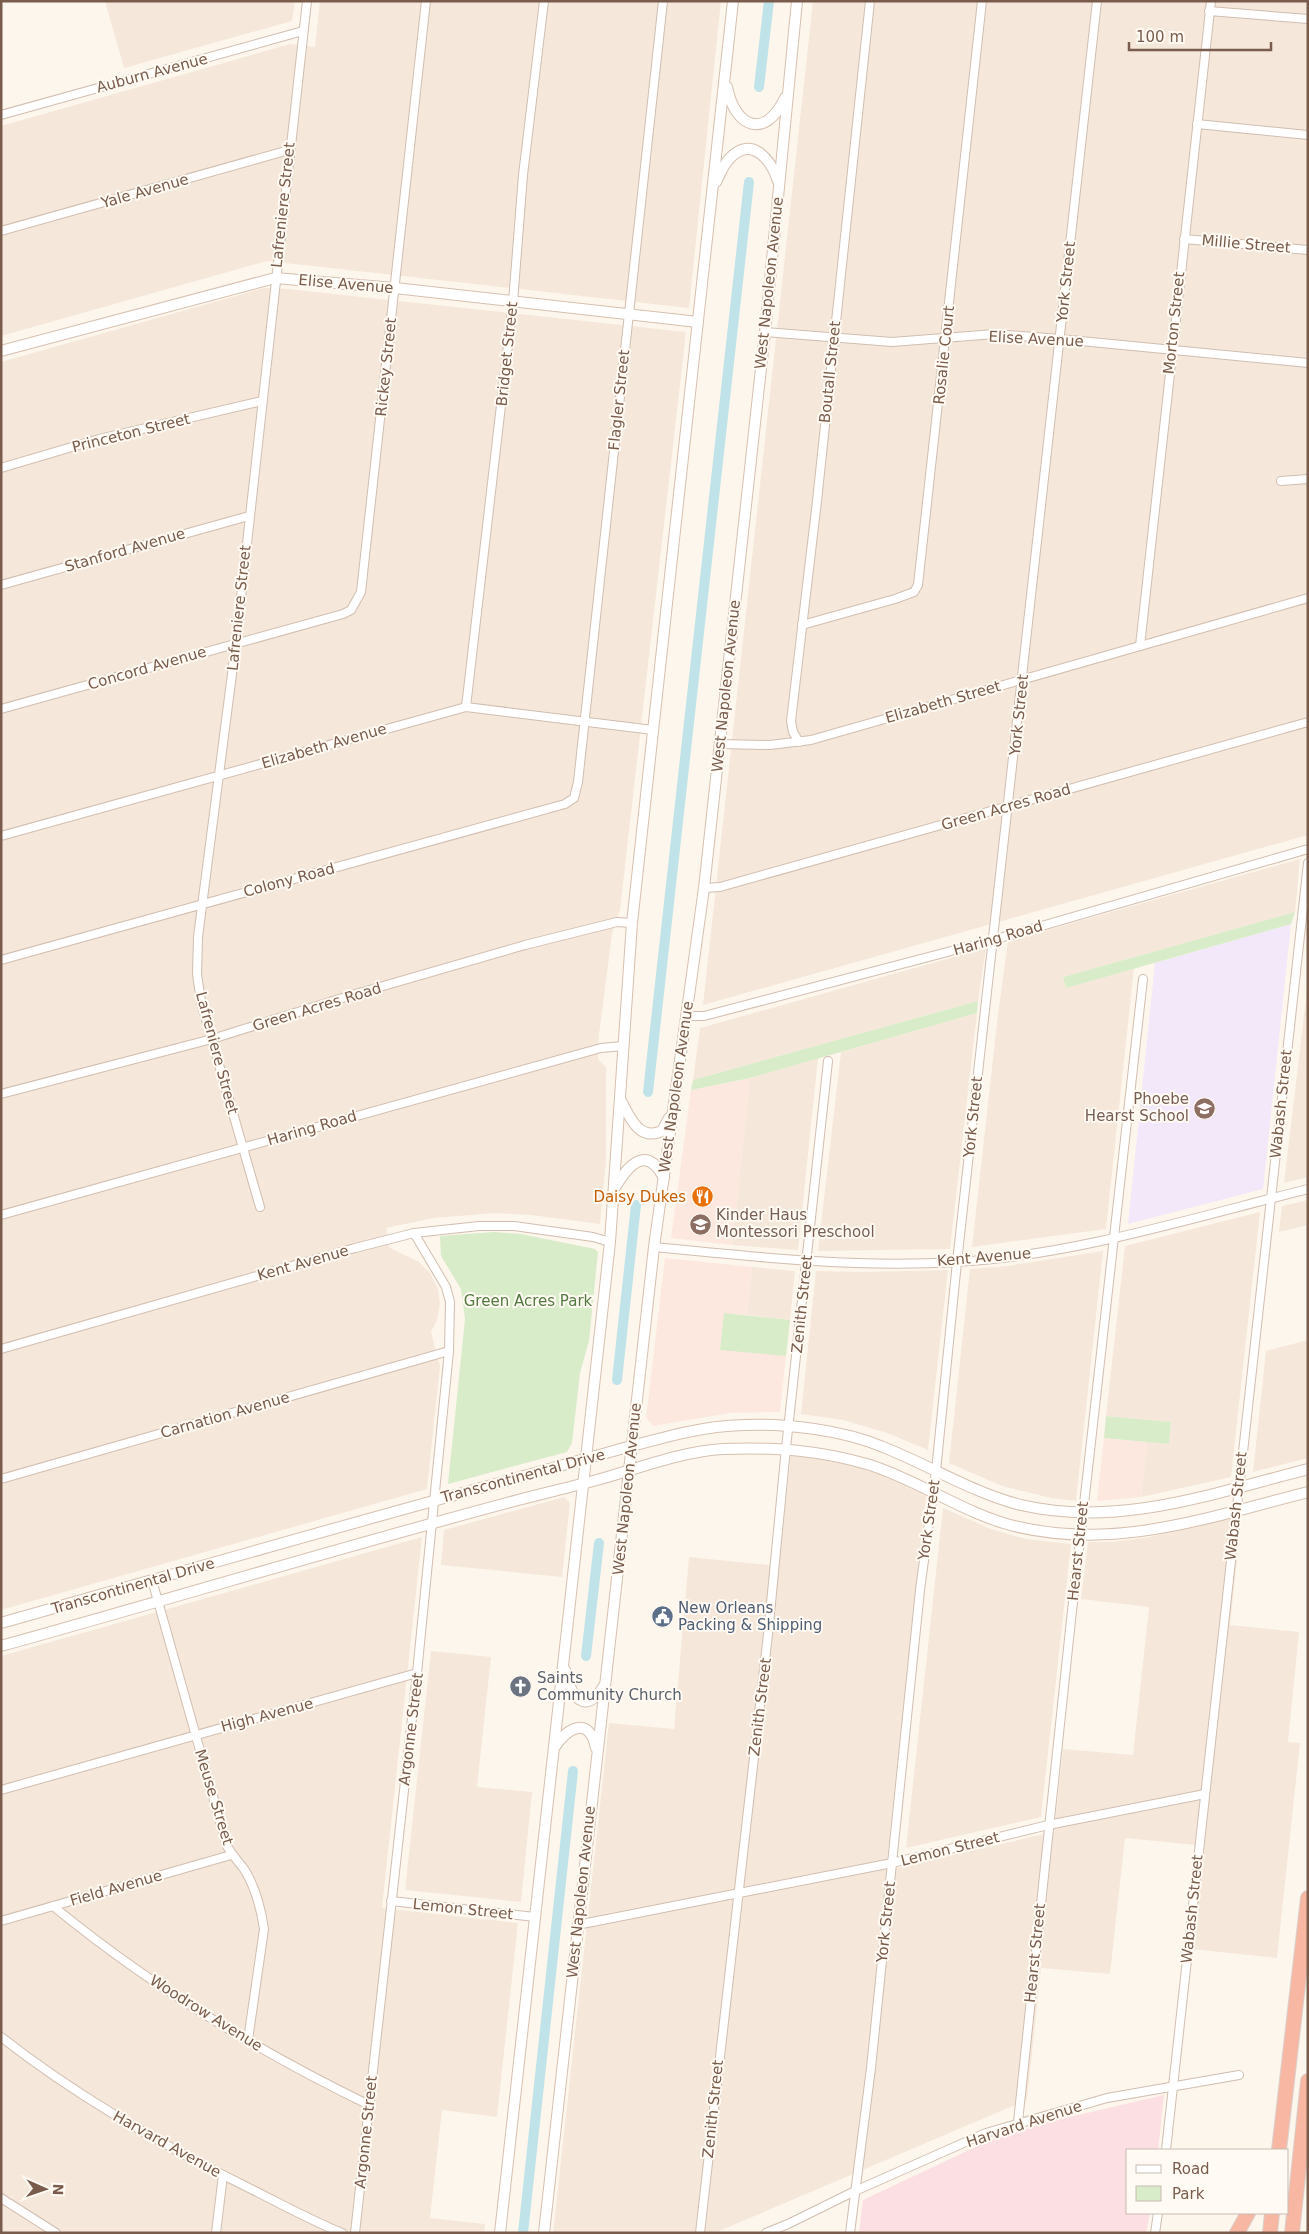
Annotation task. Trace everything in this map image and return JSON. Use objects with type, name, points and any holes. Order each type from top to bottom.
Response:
[{"type":"highway","points":[[1279,2149],[1308,1898]]},
{"type":"highway","points":[[1292,2233],[1308,2081]]},
{"type":"highway","points":[[1274,2149],[1284,2104]]},
{"type":"highway","points":[[1237,2233],[1247,2214]]},
{"type":"highway","points":[[1270,2233],[1272,2214]]},
{"type":"main road","points":[[500,2233],[610,1242],[632,923],[733,1]]},
{"type":"main road","name":"West Napoleon Avenue","points":[[544,2233],[654,1248],[704,888],[765,332],[797,1]]},
{"type":"main road","points":[[725,76],[730,104],[743,120],[751,124],[768,121],[782,105],[788,91]]},
{"type":"main road","points":[[713,188],[730,158],[745,150],[761,153],[768,159],[774,168],[779,184]]},
{"type":"main road","name":"Elise Avenue","points":[[1,351],[276,278],[395,288],[698,322]]},
{"type":"main road","points":[[620,1098],[635,1126],[642,1132],[650,1134],[662,1131],[673,1111]]},
{"type":"main road","points":[[614,1190],[631,1164],[639,1160],[647,1160],[654,1163],[659,1167],[664,1178]]},
{"type":"main road","name":"Transcontinental Drive","points":[[1,1623],[435,1500],[692,1430],[744,1425],[788,1426],[854,1437],[882,1446],[998,1499],[1024,1506],[1082,1513],[1125,1512],[1155,1508],[1308,1469]]},
{"type":"main road","name":"Transcontinental Drive","points":[[1,1646],[433,1523],[630,1470],[718,1449],[786,1448],[808,1450],[872,1466],[992,1520],[1018,1527],[1080,1535],[1124,1534],[1162,1528],[1308,1492]]},
{"type":"main road","points":[[563,1661],[568,1686],[578,1699],[585,1701],[591,1699],[599,1693],[605,1684]]},
{"type":"main road","points":[[553,1750],[562,1735],[580,1727],[588,1731],[594,1739],[597,1754]]},
{"type":"street","name":"Lafreniere Street","points":[[260,1207],[201,1002],[197,974],[198,937],[236,643],[289,150],[307,1]]},
{"type":"street","name":"Rickey Street","points":[[349,611],[361,592],[426,1]]},
{"type":"street","name":"Bridget Street","points":[[466,707],[513,302],[523,175],[544,1]]},
{"type":"street","name":"Flagler Street","points":[[574,798],[577,791],[585,722],[663,1]]},
{"type":"street","name":"Boutall Street","points":[[799,742],[793,732],[791,720],[818,501],[833,339],[870,1]]},
{"type":"street","name":"Rosalie Court","points":[[802,625],[895,599],[914,592],[918,585],[982,1]]},
{"type":"street","name":"York Street","points":[[850,2233],[871,2068],[919,1598],[936,1471],[957,1262],[1097,1]]},
{"type":"street","name":"Morton Street","points":[[1140,646],[1171,350],[1211,1]]},
{"type":"street","points":[[1210,11],[1308,19]]},
{"type":"street","name":"Auburn Avenue","points":[[1,115],[303,31]]},
{"type":"street","points":[[1197,124],[1308,135]]},
{"type":"street","name":"Yale Avenue","points":[[1,231],[289,150]]},
{"type":"street","name":"Millie Street","points":[[1184,239],[1308,250]]},
{"type":"street","name":"Elise Avenue","points":[[765,332],[833,339],[892,342],[995,334],[1308,363]]},
{"type":"street","name":"Princeton Street","points":[[1,468],[99,439],[262,401]]},
{"type":"street","points":[[1281,480],[1308,479]]},
{"type":"street","name":"Stanford Avenue","points":[[1,585],[249,516]]},
{"type":"street","name":"Elizabeth Street","points":[[720,744],[770,745],[799,742],[1308,598]]},
{"type":"street","name":"Concord Avenue","points":[[1,709],[349,611]]},
{"type":"street","name":"Elizabeth Avenue","points":[[1,836],[466,707],[653,730]]},
{"type":"street","name":"Green Acres Road","points":[[704,888],[720,887],[1308,722]]},
{"type":"street","name":"Colony Road","points":[[1,960],[565,804],[574,798]]},
{"type":"street","name":"Haring Road","points":[[686,1016],[704,1016],[993,940],[1308,849]]},
{"type":"street","name":"Wabash Street","points":[[1166,2149],[1308,863]]},
{"type":"street","name":"Green Acres Road","points":[[1,1094],[212,1039],[352,995],[525,945],[617,922],[632,923]]},
{"type":"street","name":"Hearst Street","points":[[1018,2122],[1082,1513],[1143,979]]},
{"type":"street","name":"Haring Road","points":[[1,1215],[601,1048],[623,1046]]},
{"type":"street","name":"Zenith Street","points":[[700,2233],[768,1634],[788,1426],[828,1061]]},
{"type":"street","name":"Kent Avenue","points":[[654,1248],[806,1261],[871,1264],[957,1262],[1038,1252],[1114,1237],[1308,1190]]},
{"type":"street","name":"Kent Avenue","points":[[1,1348],[414,1233],[479,1226],[514,1226],[593,1237],[610,1242]]},
{"type":"street","name":"Argonne Street","points":[[355,2233],[433,1523],[449,1351],[450,1302],[446,1287],[414,1233]]},
{"type":"street","name":"Carnation Avenue","points":[[1,1479],[449,1351]]},
{"type":"street","name":"Meuse Street","points":[[152,1580],[195,1735],[232,1855],[244,1869],[254,1889],[264,1929],[248,2040]]},
{"type":"street","name":"High Avenue","points":[[1,1790],[417,1673]]},
{"type":"street","name":"Lemon Street","points":[[577,1924],[892,1863],[1048,1826],[1205,1794]]},
{"type":"street","name":"Field Avenue","points":[[1,1921],[232,1855]]},
{"type":"street","name":"Lemon Street","points":[[391,1901],[535,1917]]},
{"type":"street","name":"Woodrow Avenue","points":[[53,1906],[94,1940],[181,1999],[248,2040],[334,2088],[369,2105]]},
{"type":"street","name":"Harvard Avenue","points":[[1,2037],[114,2115],[192,2161],[342,2233]]},
{"type":"street","name":"Harvard Avenue","points":[[766,2233],[986,2133],[1018,2122],[1107,2098],[1239,2074]]},
{"type":"street","points":[[216,2233],[223,2175]]},
{"type":"street","points":[[1,2198],[56,2233]]},
{"type":"street","points":[[1155,2233],[1158,2214]]},
{"type":"shaded area","points":[[105,1],[295,1],[292,21],[124,68]]},
{"type":"shaded area","points":[[320,1],[721,1],[689,308],[267,261],[1,336],[1,126],[290,44],[315,47]]},
{"type":"shaded area","points":[[813,1],[1308,1],[1308,835],[703,1005]]},
{"type":"shaded area","points":[[264,288],[686,332],[620,910],[612,934],[599,1035],[598,1059],[606,1067],[606,1160],[600,1224],[531,1215],[495,1213],[434,1218],[386,1228],[390,1248],[419,1262],[430,1273],[438,1289],[440,1303],[437,1320],[431,1332],[440,1366],[427,1489],[1,1610],[1,362]]},
{"type":"shaded area","points":[[1300,859],[1295,912],[1063,977],[1066,988],[1134,968],[1106,1229],[972,1247],[1008,941]]},
{"type":"shaded area","name":"Phoebe Hearst School","points":[[1291,924],[1263,1189],[1128,1224],[1155,963]]},
{"type":"shaded area","points":[[986,948],[978,1001],[693,1080],[700,1028]]},
{"type":"shaded area","points":[[1308,982],[1308,1177],[1284,1183]]},
{"type":"shaded area","points":[[977,1013],[950,1249],[818,1251],[841,1052]]},
{"type":"shaded area","points":[[818,1058],[798,1250],[732,1245],[750,1078]]},
{"type":"shaded area","points":[[750,1078],[732,1245],[671,1238],[691,1090]]},
{"type":"shaded area","points":[[1308,1200],[1308,1225],[1279,1232],[1282,1206]]},
{"type":"shaded area","points":[[1260,1212],[1231,1477],[1141,1497],[1147,1442],[1169,1444],[1171,1422],[1106,1416],[1125,1246]]},
{"type":"shaded area","points":[[1103,1251],[1076,1501],[1051,1498],[1002,1486],[949,1463],[970,1269],[1007,1266]]},
{"type":"shaded area","points":[[665,1258],[752,1267],[747,1315],[725,1314],[720,1349],[786,1356],[780,1412],[730,1413],[653,1426],[646,1418]]},
{"type":"shaded area","points":[[752,1267],[795,1271],[790,1320],[747,1315]]},
{"type":"shaded area","points":[[948,1270],[928,1450],[887,1433],[843,1420],[801,1414],[816,1271]]},
{"type":"shaded area","points":[[1308,1340],[1308,1458],[1253,1472],[1266,1351]]},
{"type":"shaded area","points":[[1104,1438],[1147,1442],[1141,1497],[1097,1501]]},
{"type":"shaded area","points":[[791,1453],[811,1455],[870,1470],[926,1496],[886,1870],[1054,1832],[1063,1749],[1133,1755],[1149,1607],[1081,1599],[1088,1542],[1113,1542],[1150,1537],[1242,1514],[1230,1625],[1299,1632],[1288,1742],[1300,1743],[1277,1958],[1192,1949],[1205,1846],[1125,1838],[1110,1974],[1041,1968],[1027,2100],[717,2232],[553,2233],[609,1723],[674,1729],[689,1557],[779,1566]]},
{"type":"shaded area","points":[[564,1497],[570,1503],[562,1577],[441,1565],[444,1530]]},
{"type":"shaded area","points":[[943,1508],[991,1529],[1026,1539],[1071,1544],[1041,1817],[906,1848]]},
{"type":"shaded area","points":[[422,1537],[382,1908],[518,1923],[497,2117],[442,2110],[430,2218],[485,2224],[484,2233],[1,2233],[1,1656]]},
{"type":"shaded area","points":[[431,1651],[491,1657],[477,1787],[532,1792],[521,1902],[405,1890]]},
{"type":"shaded area","points":[[1164,2095],[1158,2149],[1126,2149],[1126,2214],[1150,2214],[1146,2233],[859,2233],[863,2200],[986,2142],[1044,2123]]},
{"type":"green space","points":[[1295,912],[1291,924],[1066,988],[1063,977]]},
{"type":"green space","points":[[978,1001],[977,1013],[750,1078],[691,1090],[693,1080]]},
{"type":"green space","name":"Green Acres Park","points":[[494,1232],[521,1234],[595,1249],[598,1252],[589,1341],[580,1373],[572,1443],[567,1452],[448,1484],[465,1319],[461,1289],[441,1256],[440,1236]]},
{"type":"green space","points":[[724,1313],[790,1320],[786,1356],[720,1350]]},
{"type":"green space","points":[[1106,1416],[1171,1422],[1169,1444],[1104,1438]]},
{"type":"waterway","points":[[759,87],[769,1]]},
{"type":"waterway","points":[[648,1092],[749,182]]},
{"type":"waterway","points":[[617,1380],[636,1205]]},
{"type":"waterway","points":[[586,1656],[599,1543]]},
{"type":"waterway","points":[[523,2233],[573,1771]]},
{"type":"place","name":"Phoebe Hearst School","points":[[1205,1108]]},
{"type":"place","name":"Daisy Dukes","points":[[702,1197]]},
{"type":"place","name":"Kinder Haus Montessori Preschool","points":[[700,1224]]},
{"type":"place","name":"New Orleans Packing & Shipping","points":[[662,1617]]},
{"type":"place","name":"Saints Community Church","points":[[521,1687]]}]
